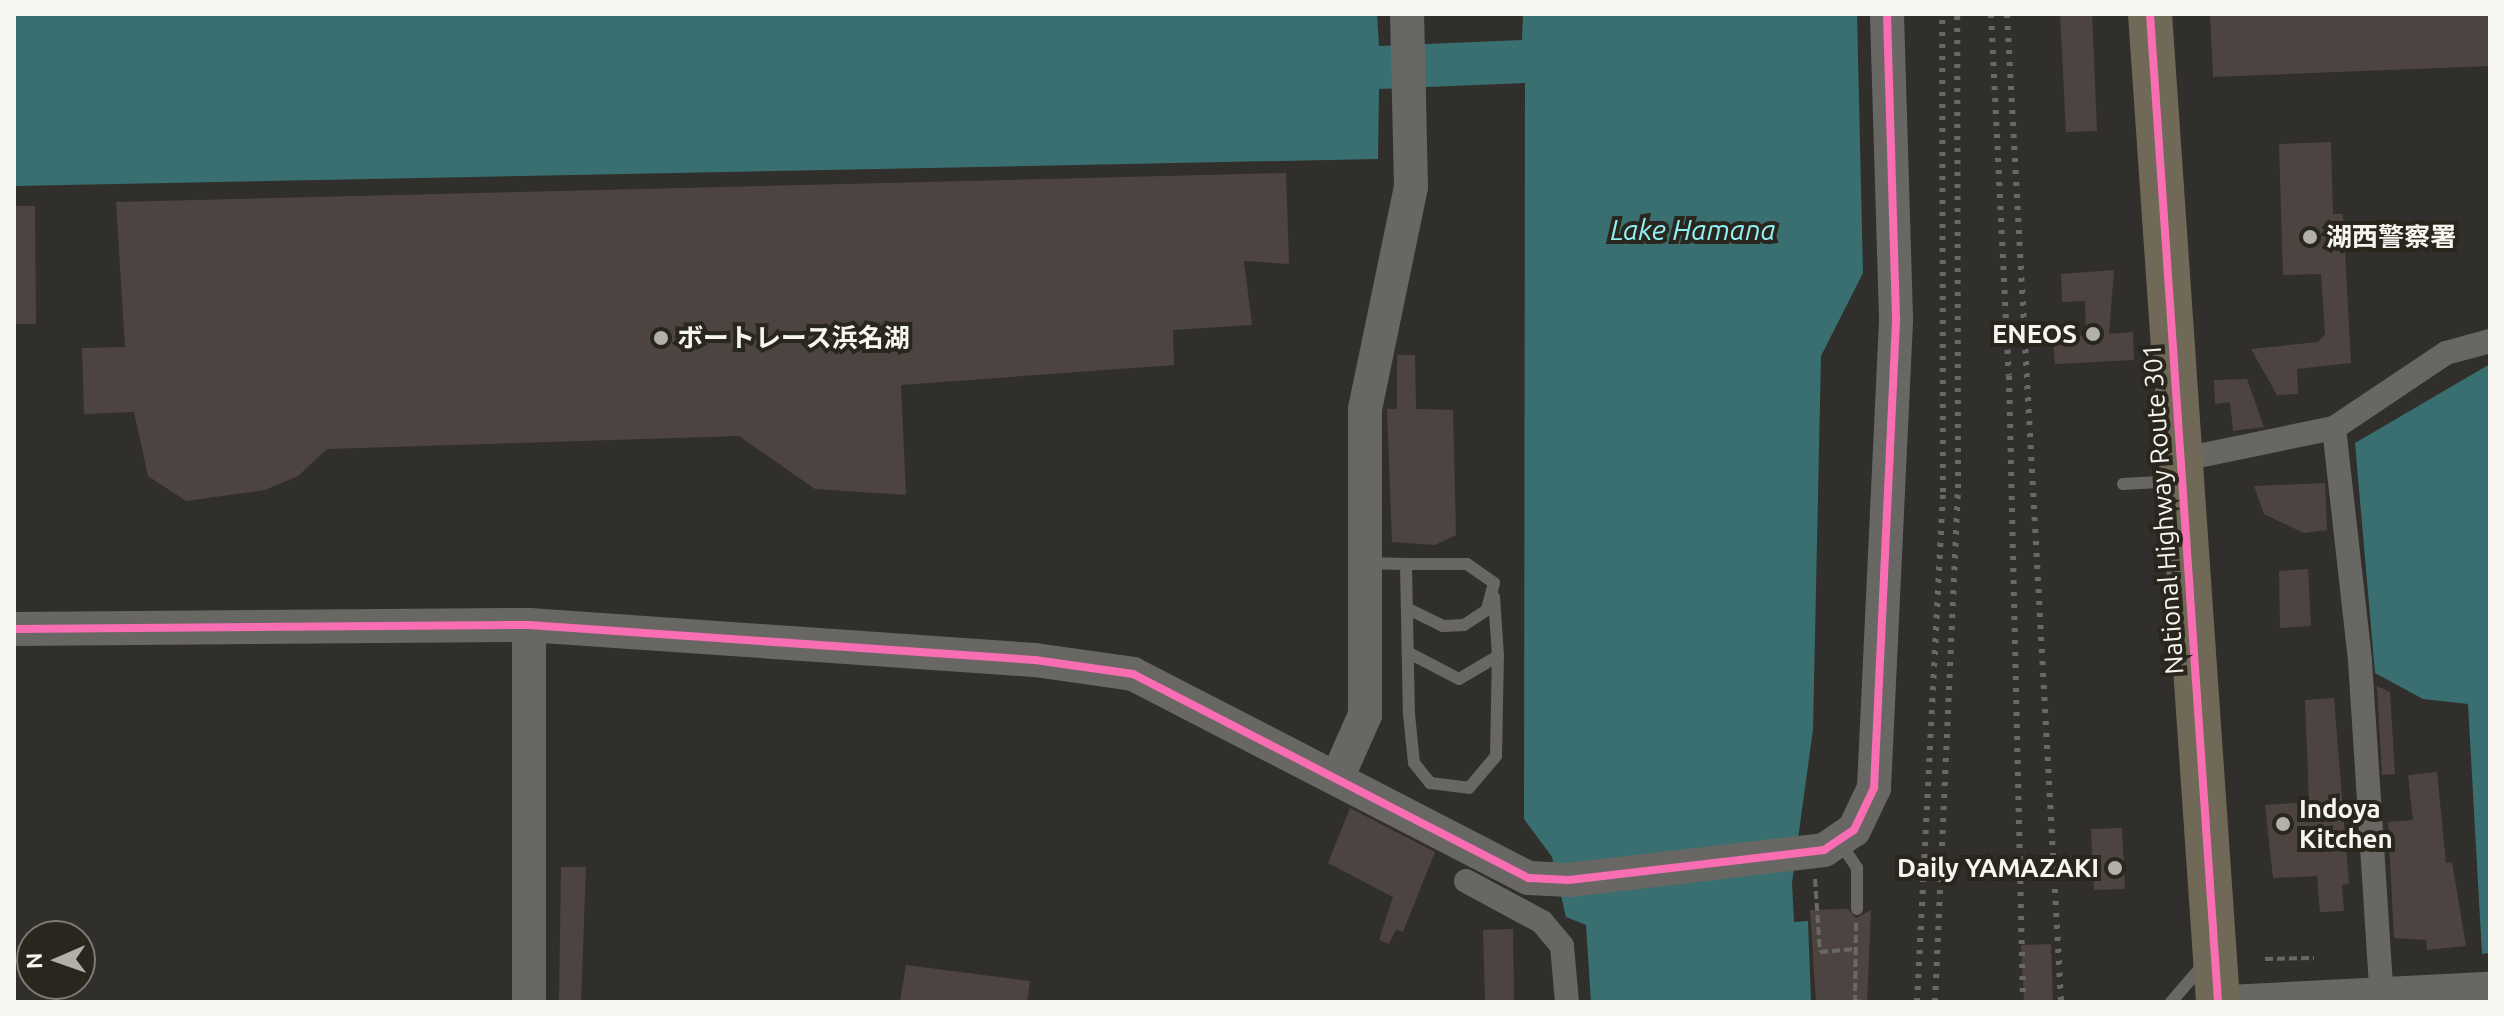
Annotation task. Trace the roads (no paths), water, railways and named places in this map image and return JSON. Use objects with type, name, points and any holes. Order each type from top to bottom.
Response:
[{"type":"highway","name":"National Highway Route 301","points":[[2150,14],[2218,1002]]},
{"type":"street","points":[[14,629],[529,625],[1035,660],[1133,674],[1338,776],[1505,869],[1569,880],[1800,865],[1841,844],[1866,813],[1874,788],[1891,530],[1896,318],[1887,14]]},
{"type":"street","points":[[1338,776],[1365,715],[1365,409],[1411,187],[1407,27]]},
{"type":"street","points":[[2179,470],[2334,428],[2446,353],[2490,341]]},
{"type":"street","points":[[2334,428],[2360,661],[2382,998]]},
{"type":"street","points":[[529,625],[529,1002]]},
{"type":"street","points":[[1466,881],[1542,922],[1562,946],[1567,1002]]},
{"type":"street","points":[[2229,1002],[2483,992]]},
{"type":"lane","points":[[2123,484],[2179,470]]},
{"type":"lane","points":[[1364,563],[1467,564],[1494,583],[1498,656],[1496,756],[1480,780],[1455,790],[1430,783],[1414,763],[1406,564]]},
{"type":"lane","points":[[1408,609],[1443,626],[1464,625],[1494,597]]},
{"type":"lane","points":[[1409,653],[1459,679],[1498,656]]},
{"type":"lane","points":[[1841,844],[1857,868],[1857,909]]},
{"type":"lane","points":[[2171,1002],[2215,952]]},
{"type":"water","name":"Lake Hamana","points":[[14,14],[1377,14],[1379,46],[1522,40],[1523,14],[1857,14],[1863,273],[1821,356],[1813,729],[1792,883],[1794,922],[1808,921],[1811,1002],[1591,1002],[1586,925],[1566,917],[1552,857],[1524,819],[1525,83],[1379,89],[1378,159],[14,186]]},
{"type":"water","points":[[2490,364],[2490,953],[2482,954],[2468,704],[2423,699],[2375,673],[2355,443]]},
{"type":"railway","points":[[1917,1002],[1943,492],[1942,14]]},
{"type":"railway","points":[[1935,1002],[1958,488],[1957,14]]},
{"type":"railway","points":[[1991,14],[2009,376],[2023,1002]]},
{"type":"railway","points":[[2007,14],[2061,1002]]},
{"type":"place","name":"湖西警察署","points":[[2310,237]]},
{"type":"place","name":"ENEOS","points":[[2093,334]]},
{"type":"place","name":"ボートレース浜名湖","points":[[661,338]]},
{"type":"place","name":"Indoya Kitchen","points":[[2283,824]]},
{"type":"place","name":"Daily YAMAZAKI","points":[[2115,868]]}]
